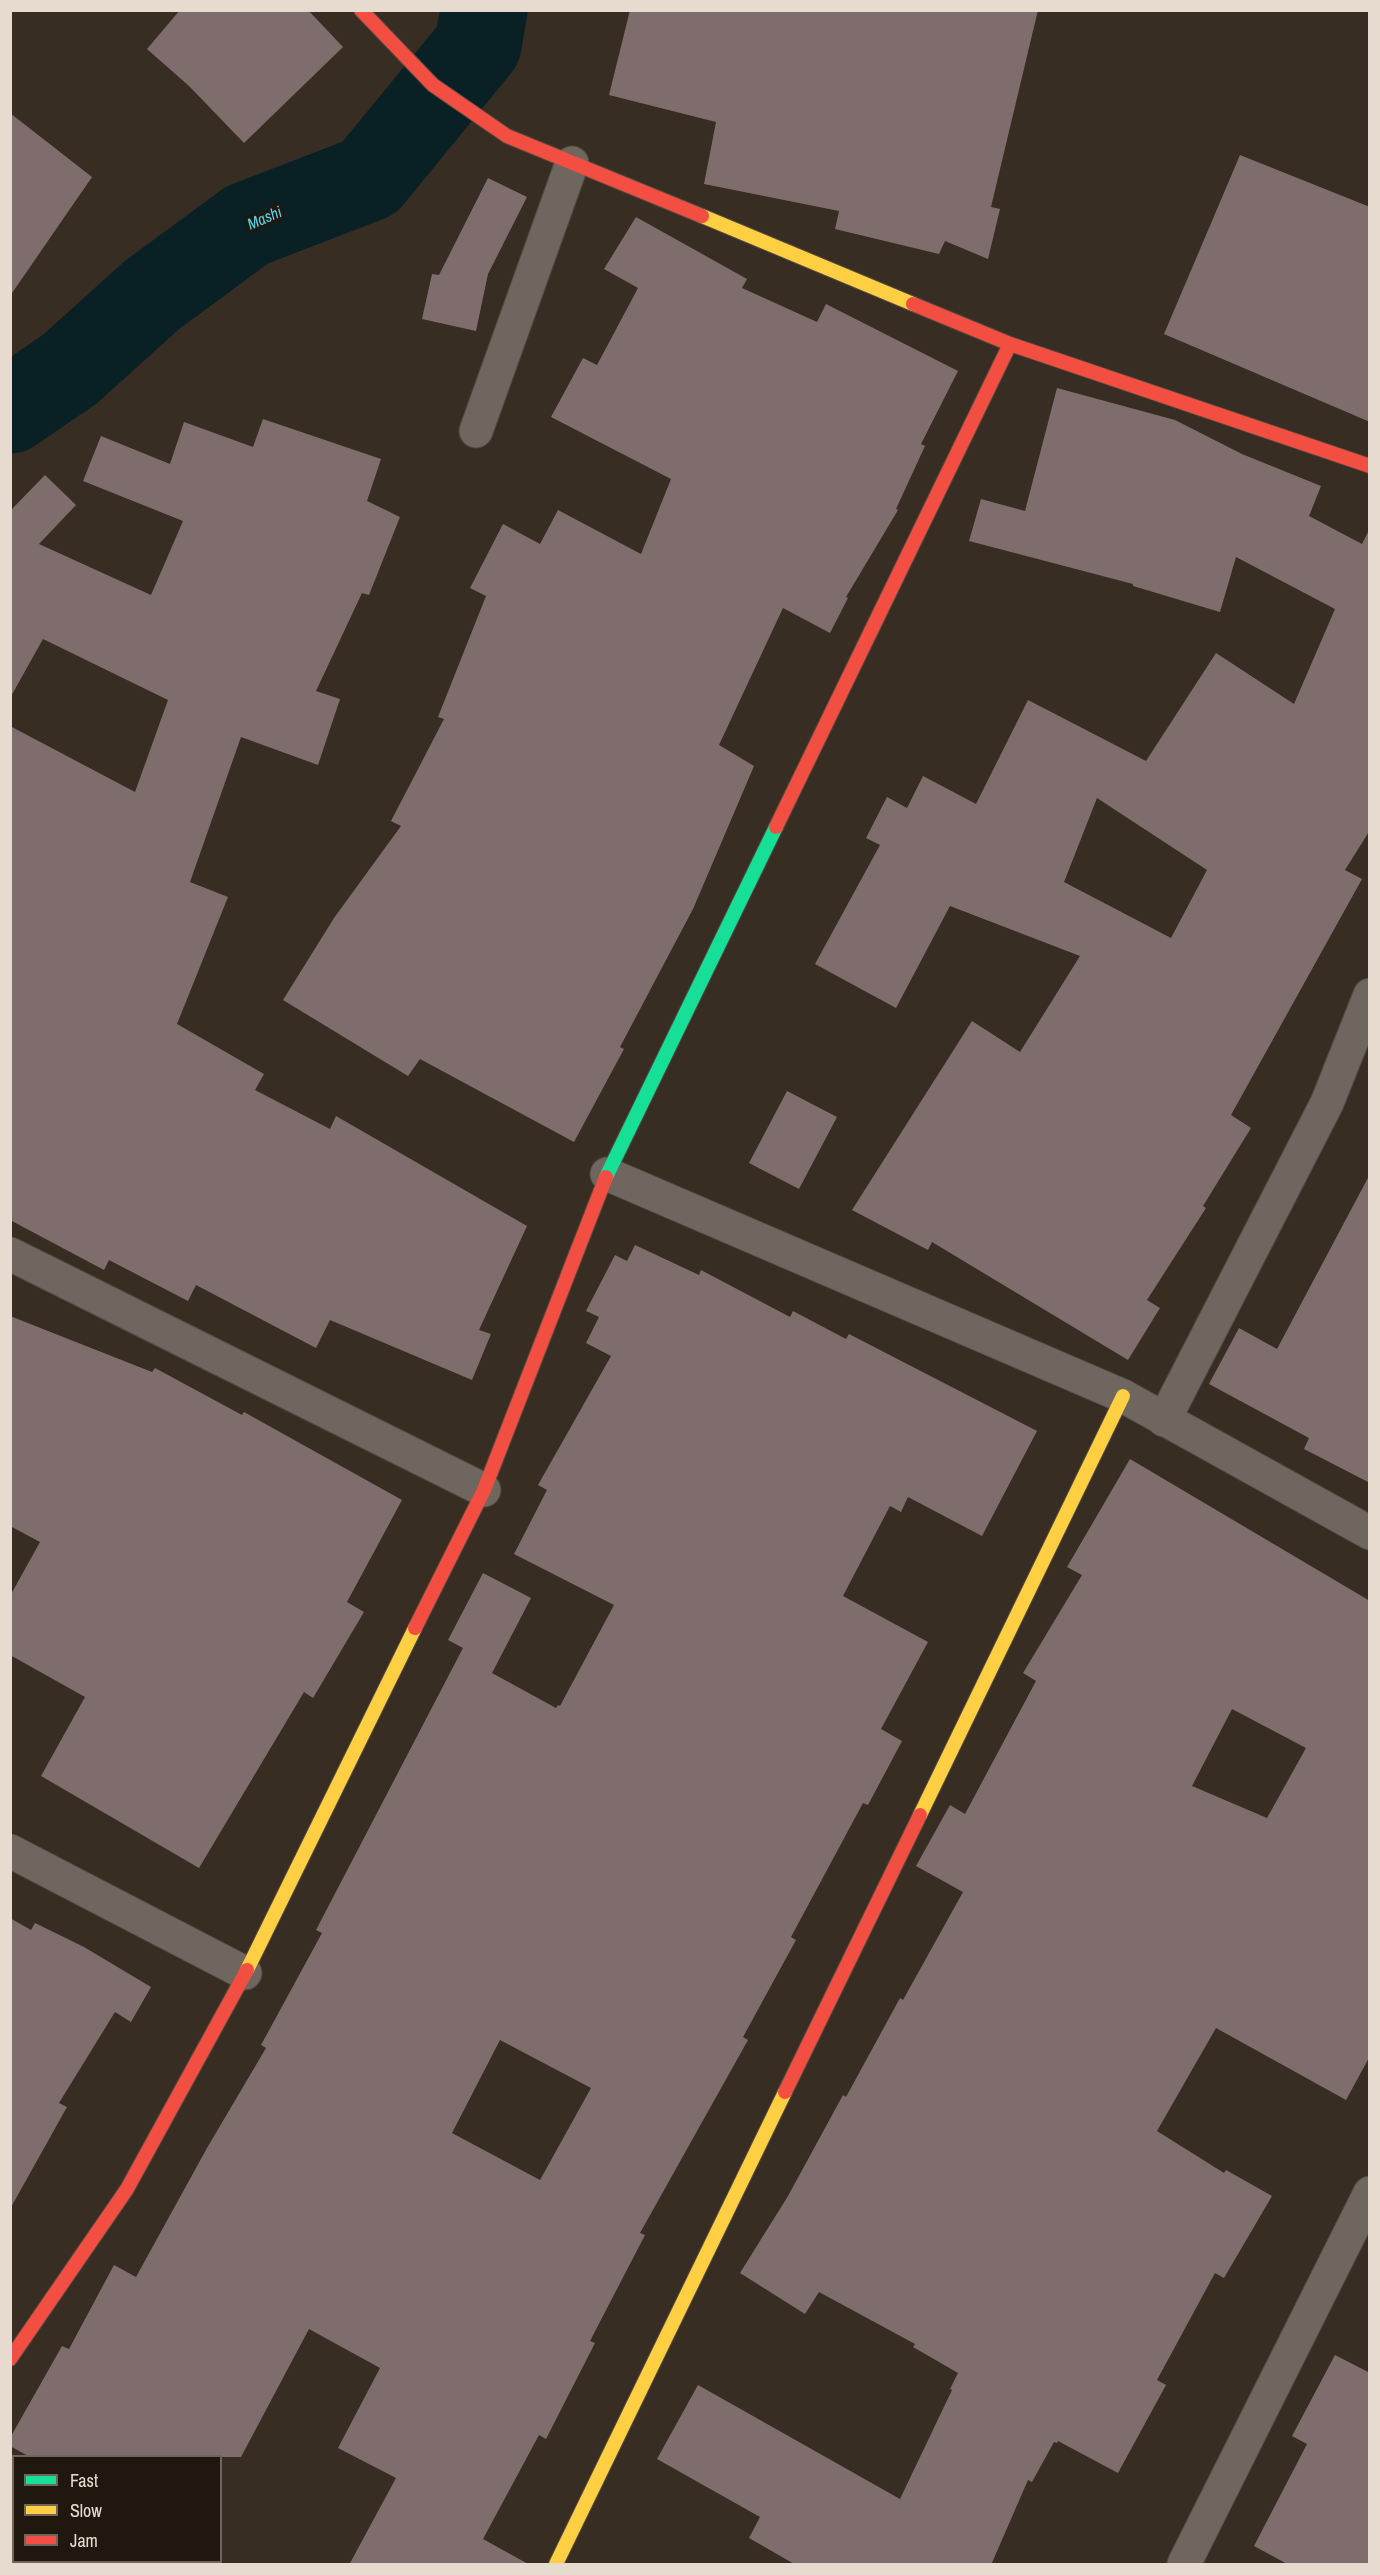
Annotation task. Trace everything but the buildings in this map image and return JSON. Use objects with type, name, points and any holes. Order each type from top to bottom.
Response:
[{"type":"street","points":[[361,10],[433,85],[507,136],[1010,344],[1370,466]]},
{"type":"street","points":[[476,431],[572,163]]},
{"type":"street","points":[[10,2359],[127,2189],[245,1973],[484,1490],[607,1174],[1010,344]]},
{"type":"street","points":[[1164,1420],[1327,1103],[1370,995]]},
{"type":"street","points":[[607,1174],[1123,1396],[1370,1533]]},
{"type":"street","points":[[10,1254],[484,1490]]},
{"type":"street","points":[[556,2565],[1123,1396]]},
{"type":"street","points":[[10,1851],[245,1973]]},
{"type":"street","points":[[1184,2565],[1370,2193]]},
{"type":"waterway","name":"Mashi","points":[[10,410],[70,369],[152,295],[247,225],[369,178],[478,45],[484,10]]},
{"type":"traffic: fast","points":[[606,1177],[776,827]]},
{"type":"traffic: slow","points":[[702,216],[913,304]]},
{"type":"traffic: slow","points":[[920,1815],[1123,1396]]},
{"type":"traffic: slow","points":[[247,1970],[415,1628]]},
{"type":"traffic: slow","points":[[556,2564],[785,2092]]},
{"type":"traffic: jam","points":[[361,10],[433,85],[507,136],[702,216]]},
{"type":"traffic: jam","points":[[913,304],[1010,344],[1370,466]]},
{"type":"traffic: jam","points":[[776,827],[1010,344]]},
{"type":"traffic: jam","points":[[415,1628],[484,1490],[606,1177]]},
{"type":"traffic: jam","points":[[785,2092],[920,1815]]},
{"type":"traffic: jam","points":[[10,2359],[127,2189],[247,1970]]}]
